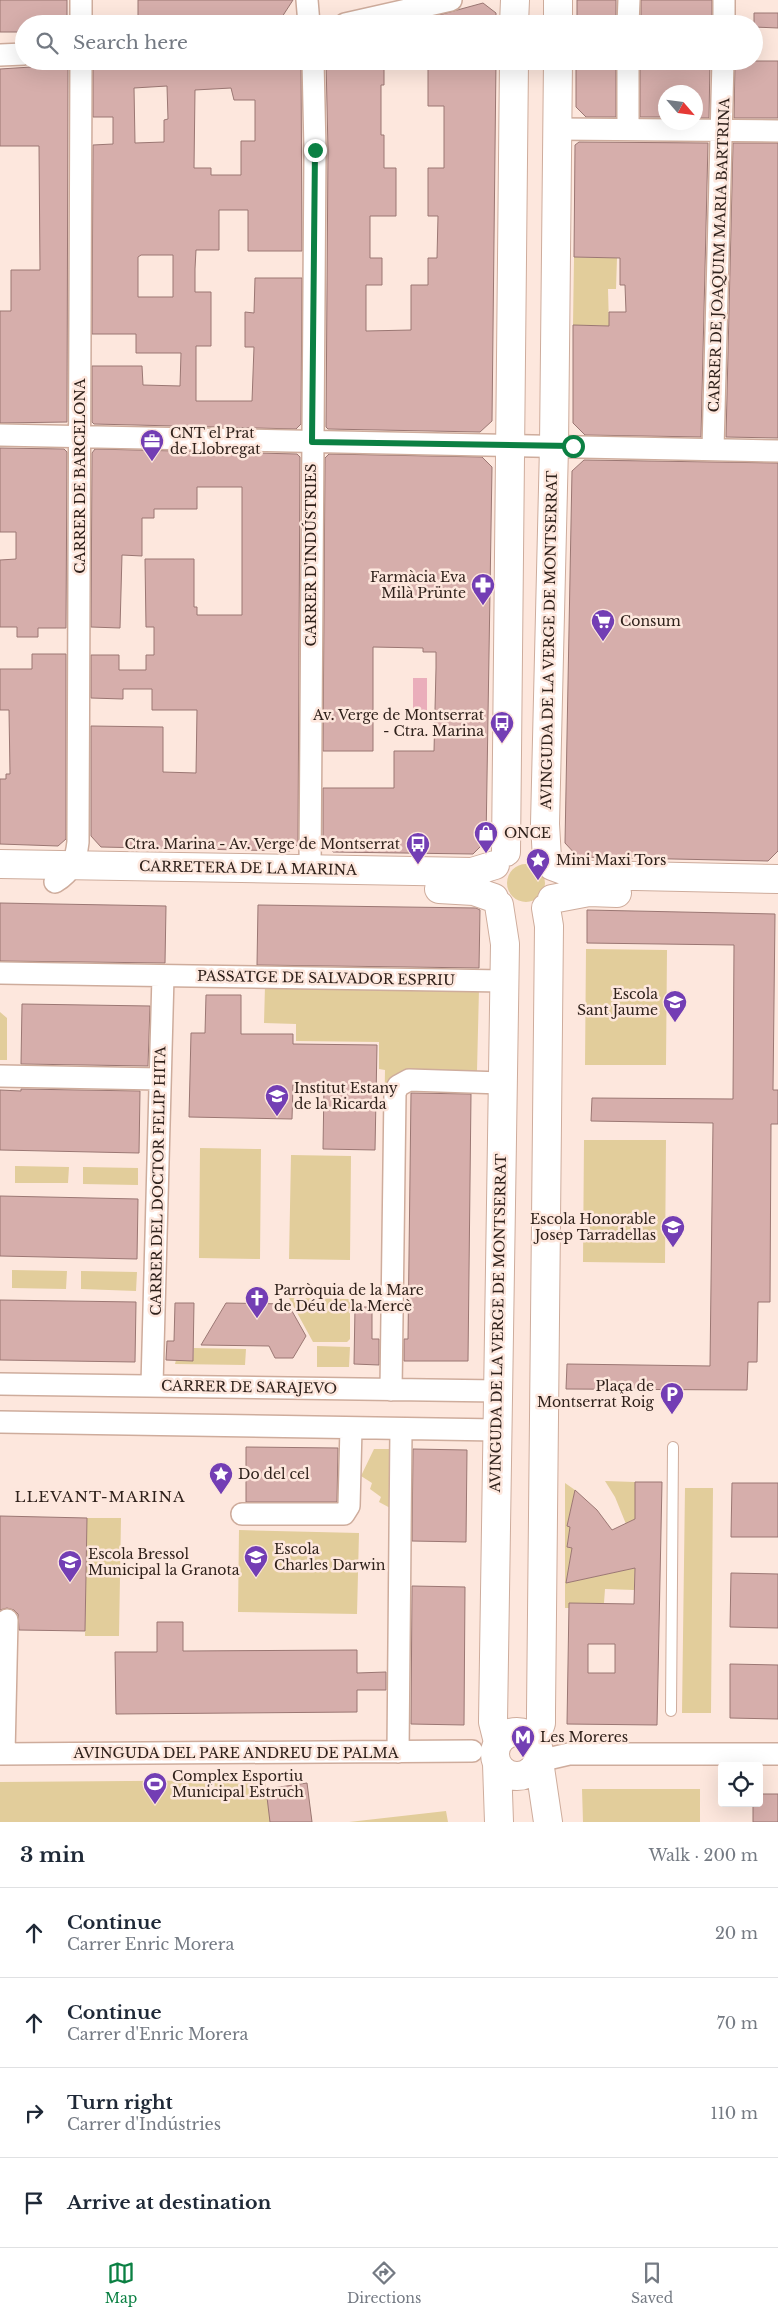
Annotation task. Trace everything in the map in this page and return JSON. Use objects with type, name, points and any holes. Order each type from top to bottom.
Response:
[{"type":"street","points":[[81,0],[81,15]]},
{"type":"street","points":[[308,0],[309,15]]},
{"type":"street","points":[[385,15],[451,0]]},
{"type":"street","points":[[514,15],[515,0]]},
{"type":"street","points":[[558,0],[558,15]]},
{"type":"street","points":[[628,15],[629,0]]},
{"type":"street","points":[[724,0],[724,15]]},
{"type":"street","points":[[0,55],[15,54]]},
{"type":"street","name":"CARRER DE BARCELONA","points":[[64,873],[78,842],[81,70]]},
{"type":"street","name":"CARRER D'INDÚSTRIES","points":[[310,869],[315,150],[313,70]]},
{"type":"street","points":[[514,70],[510,445],[500,859],[490,881],[496,901],[506,910],[522,915],[530,915],[549,904],[589,892],[778,897]]},
{"type":"street","name":"AVINGUDA DE LA VERGE DE MONTSERRAT","points":[[550,862],[544,830],[554,446],[558,70]]},
{"type":"street","points":[[628,70],[628,129]]},
{"type":"street","name":"CARRER DE JOAQUIM MARIA BARTRINA","points":[[713,449],[724,70]]},
{"type":"street","points":[[557,129],[778,131]]},
{"type":"street","points":[[0,435],[778,451]]},
{"type":"street","points":[[500,859],[523,849],[532,850],[568,872],[589,875],[778,879]]},
{"type":"street","name":"CARRETERA DE LA MARINA","points":[[0,881],[64,873],[310,869],[472,872],[500,859]]},
{"type":"street","points":[[548,1822],[538,1749],[530,1735],[518,1731],[509,1732],[491,1751],[508,1774],[515,1776],[530,1773],[538,1749],[541,1723],[549,904],[556,882],[550,862]]},
{"type":"street","name":"CARRETERA DE LA MARINA","points":[[0,864],[64,873],[474,891],[496,901]]},
{"type":"street","name":"AVINGUDA DE LA VERGE DE MONTSERRAT","points":[[496,901],[504,927],[493,1722],[491,1751],[499,1822]]},
{"type":"street","name":"PASSATGE DE SALVADOR ESPRIU","points":[[0,973],[156,977],[504,981]]},
{"type":"street","name":"CARRER DEL DOCTOR FELIP HITA","points":[[152,1385],[160,1079],[156,977]]},
{"type":"street","points":[[0,1076],[160,1079]]},
{"type":"street","points":[[391,1390],[395,1093],[398,1086],[409,1080],[502,1083]]},
{"type":"street","name":"CARRER DE SARAJEVO","points":[[0,1384],[498,1391]]},
{"type":"street","points":[[0,1422],[497,1430]]},
{"type":"street","points":[[242,1514],[344,1514],[349,1506],[351,1428]]},
{"type":"street","points":[[398,1752],[401,1429]]},
{"type":"street","points":[[2,1754],[7,1620]]},
{"type":"street","points":[[538,1749],[568,1754],[778,1754]]},
{"type":"street","name":"AVINGUDA DEL PARE ANDREU DE PALMA","points":[[2,1754],[491,1751]]},
{"type":"lane","points":[[671,1711],[673,1447]]},
{"type":"shaded area","points":[[574,257],[617,258],[616,289],[608,289],[609,326],[573,325]]},
{"type":"shaded area","points":[[413,678],[427,678],[427,712],[413,712]]},
{"type":"shaded area","points":[[526,864],[540,869],[545,883],[540,897],[526,902],[512,897],[507,883],[512,869]]},
{"type":"shaded area","points":[[586,949],[667,950],[666,1065],[585,1065]]},
{"type":"shaded area","points":[[265,986],[479,989],[477,1071],[474,1071],[473,1076],[394,1075],[390,1078],[381,1309],[385,1070],[379,1069],[379,1042],[296,1041],[296,1024],[264,1023]]},
{"type":"shaded area","points":[[0,1012],[7,1018],[7,1060],[0,1060]]},
{"type":"shaded area","points":[[584,1140],[666,1140],[665,1263],[583,1262]]},
{"type":"shaded area","points":[[200,1148],[261,1149],[260,1259],[199,1258]]},
{"type":"shaded area","points":[[291,1155],[351,1156],[350,1260],[289,1259]]},
{"type":"shaded area","points":[[15,1166],[69,1167],[68,1183],[15,1183]]},
{"type":"shaded area","points":[[83,1167],[138,1168],[138,1185],[83,1184]]},
{"type":"shaded area","points":[[12,1270],[67,1271],[66,1289],[12,1288]]},
{"type":"shaded area","points":[[81,1271],[137,1272],[136,1291],[81,1289]]},
{"type":"shaded area","points":[[289,1298],[350,1299],[350,1339],[347,1342],[313,1342]]},
{"type":"shaded area","points":[[317,1346],[350,1347],[349,1367],[317,1367]]},
{"type":"shaded area","points":[[194,1348],[246,1349],[245,1365],[175,1364],[176,1360],[193,1361]]},
{"type":"shaded area","points":[[374,1449],[394,1449],[392,1509],[379,1502],[381,1497],[370,1489],[372,1483],[361,1476]]},
{"type":"shaded area","points":[[605,1481],[635,1482],[635,1519],[626,1524],[615,1497]]},
{"type":"shaded area","points":[[565,1483],[575,1490],[567,1526],[570,1527],[567,1546],[572,1548],[566,1583],[635,1568],[634,1590],[605,1589],[604,1603],[569,1603],[569,1608],[565,1608]]},
{"type":"shaded area","points":[[685,1488],[713,1488],[711,1713],[682,1713]]},
{"type":"shaded area","points":[[87,1518],[121,1518],[119,1636],[85,1636]]},
{"type":"shaded area","points":[[239,1530],[359,1533],[357,1614],[238,1612]]},
{"type":"shaded area","name":"Complex Esportiu Municipal Estruch","points":[[265,1780],[266,1789],[307,1783],[312,1822],[0,1822],[0,1782]]},
{"type":"shaded area","points":[[582,1789],[700,1789],[700,1822],[583,1822]]},
{"type":"shaded area","points":[[446,1811],[448,1822],[349,1822]]},
{"type":"building","points":[[0,0],[67,0],[67,15],[15,15],[15,32],[0,32]]},
{"type":"building","points":[[138,0],[293,0],[283,15],[138,15]]},
{"type":"building","points":[[577,0],[616,0],[616,15],[577,15]]},
{"type":"building","points":[[641,0],[712,0],[712,15],[641,15]]},
{"type":"building","points":[[483,3],[496,13],[496,15],[439,15]]},
{"type":"building","points":[[754,13],[778,13],[778,28],[763,27],[763,15],[754,15]]},
{"type":"building","points":[[763,61],[778,61],[778,118],[734,118],[735,70],[763,70]]},
{"type":"building","points":[[0,69],[68,70],[67,422],[0,423],[0,311],[11,311],[11,270],[40,270],[39,146],[0,146]]},
{"type":"building","points":[[93,70],[301,70],[302,251],[248,251],[248,210],[219,210],[219,250],[196,250],[195,269],[195,292],[211,292],[211,346],[196,346],[196,401],[252,401],[254,347],[245,347],[245,312],[254,313],[255,278],[302,278],[301,424],[296,429],[94,424],[92,422],[92,366],[142,366],[143,385],[180,386],[181,353],[136,353],[136,334],[92,334],[93,145],[113,144],[113,117],[93,117]],"holes":[[[167,86],[168,119],[164,120],[164,142],[135,143],[134,88]],[[231,88],[234,100],[255,100],[255,141],[241,141],[241,175],[211,175],[211,168],[194,168],[195,90]],[[141,255],[173,255],[173,297],[138,297],[138,257]]]},
{"type":"building","points":[[326,70],[384,70],[384,85],[381,85],[381,135],[384,135],[384,168],[396,168],[396,216],[370,216],[370,258],[382,258],[382,285],[366,285],[366,331],[411,330],[411,285],[428,285],[428,258],[437,258],[438,216],[428,216],[428,168],[444,168],[444,106],[428,106],[428,70],[496,70],[492,421],[480,432],[328,429],[326,427],[328,150]]},
{"type":"building","points":[[576,70],[616,70],[616,117],[586,117],[576,107]]},
{"type":"building","points":[[640,70],[710,70],[709,118],[703,118],[703,85],[658,85],[658,117],[640,117]]},
{"type":"building","points":[[579,142],[708,143],[701,437],[585,435],[573,423],[573,325],[609,326],[609,312],[626,312],[625,285],[620,285],[620,258],[574,257],[575,145]]},
{"type":"building","points":[[733,143],[778,143],[778,438],[726,437]]},
{"type":"building","points":[[0,448],[64,449],[67,452],[66,628],[38,628],[38,637],[17,637],[17,627],[0,627],[0,560],[16,559],[16,532],[0,532]]},
{"type":"building","points":[[95,449],[297,454],[300,457],[298,844],[290,851],[101,847],[91,836],[91,726],[163,727],[163,772],[196,773],[197,710],[152,710],[152,689],[123,689],[123,699],[91,698],[91,655],[119,655],[119,670],[146,670],[146,655],[154,655],[154,627],[146,627],[145,559],[194,559],[194,607],[197,607],[197,615],[242,615],[242,487],[197,487],[197,509],[154,509],[154,518],[142,518],[142,556],[122,555],[120,628],[91,627],[92,453]]},
{"type":"building","points":[[329,454],[482,457],[492,467],[486,841],[473,854],[333,852],[323,840],[323,788],[394,788],[394,751],[434,751],[436,668],[436,652],[423,652],[423,648],[373,647],[373,751],[323,751],[325,458]]},
{"type":"building","points":[[584,460],[778,463],[778,851],[768,861],[578,857],[565,843],[572,471]]},
{"type":"building","points":[[32,654],[66,654],[66,839],[58,846],[0,844],[0,779],[6,779],[6,774],[10,774],[9,710],[0,710],[0,669],[32,669]]},
{"type":"building","points":[[0,903],[166,906],[165,963],[0,961]]},
{"type":"building","points":[[258,905],[476,908],[480,910],[479,968],[257,965]]},
{"type":"building","points":[[587,910],[775,914],[773,1090],[778,1090],[778,1124],[771,1124],[770,1302],[758,1302],[757,1362],[748,1362],[747,1390],[566,1389],[567,1364],[710,1366],[713,1123],[591,1121],[592,1098],[733,1099],[734,945],[587,943]]},
{"type":"building","points":[[206,995],[241,995],[241,1034],[293,1034],[293,1044],[377,1045],[375,1150],[323,1149],[324,1085],[293,1085],[292,1119],[189,1117],[191,1033],[205,1033]]},
{"type":"building","points":[[22,1004],[150,1006],[148,1066],[21,1064]]},
{"type":"building","points":[[21,1089],[140,1091],[139,1153],[0,1150],[0,1090],[21,1091]]},
{"type":"building","points":[[411,1093],[471,1094],[468,1361],[404,1361],[404,1339],[408,1339]]},
{"type":"building","points":[[0,1196],[138,1199],[137,1259],[0,1256]]},
{"type":"building","points":[[0,1300],[136,1302],[135,1362],[0,1360]]},
{"type":"building","points":[[175,1303],[194,1303],[193,1361],[166,1360],[167,1341],[174,1341]]},
{"type":"building","name":"Parròquia de la Mare de Déu de la Mercè","points":[[226,1303],[288,1304],[306,1336],[293,1358],[275,1358],[269,1346],[201,1345]]},
{"type":"building","name":"Parròquia de la Mare de Déu de la Mercè","points":[[355,1307],[372,1307],[372,1339],[379,1339],[379,1365],[354,1364]]},
{"type":"building","points":[[246,1447],[338,1448],[337,1502],[246,1502]]},
{"type":"building","points":[[413,1449],[467,1450],[466,1542],[412,1541]]},
{"type":"building","points":[[635,1482],[662,1482],[657,1725],[567,1724],[569,1603],[634,1604],[635,1568],[566,1583],[572,1548],[567,1547],[570,1527],[567,1526],[575,1490],[597,1510],[612,1530],[635,1519]],"holes":[[[588,1644],[615,1644],[615,1673],[588,1673]]]},
{"type":"building","points":[[732,1483],[778,1483],[778,1537],[731,1537]]},
{"type":"building","name":"Escola Bressol Municipal la Granota","points":[[0,1516],[87,1518],[85,1631],[19,1630],[18,1614],[14,1610],[7,1608],[0,1610]]},
{"type":"building","points":[[731,1573],[778,1574],[778,1628],[730,1627]]},
{"type":"building","points":[[412,1586],[465,1587],[464,1725],[411,1724]]},
{"type":"building","points":[[157,1622],[183,1622],[183,1651],[357,1650],[357,1673],[386,1672],[386,1690],[357,1690],[357,1712],[116,1714],[115,1652],[157,1652]]},
{"type":"building","points":[[730,1664],[778,1665],[778,1719],[730,1718]]},
{"type":"building","points":[[307,1783],[312,1822],[270,1822],[266,1789]]},
{"type":"building","points":[[763,1794],[778,1794],[778,1822],[753,1822],[753,1807],[763,1807]]},
{"type":"place","name":"CNT el Prat de Llobregat","points":[[152,462]]},
{"type":"place","name":"Farmàcia Eva Milà Prünte","points":[[483,606]]},
{"type":"place","name":"Consum","points":[[603,642]]},
{"type":"place","name":"Av. Verge de Montserrat - Ctra. Marina","points":[[502,744]]},
{"type":"place","name":"ONCE","points":[[486,854]]},
{"type":"place","name":"Ctra. Marina - Av. Verge de Montserrat","points":[[418,865]]},
{"type":"place","name":"Mini Maxi Tors","points":[[538,881]]},
{"type":"place","name":"Escola Sant Jaume","points":[[675,1023]]},
{"type":"place","name":"Institut Estany de la Ricarda","points":[[277,1117]]},
{"type":"place","name":"Escola Honorable Josep Tarradellas","points":[[673,1248]]},
{"type":"place","name":"Parròquia de la Mare de Déu de la Mercè","points":[[257,1319]]},
{"type":"place","name":"Plaça de Montserrat Roig","points":[[672,1415]]},
{"type":"place","name":"Do del cel","points":[[221,1495]]},
{"type":"place","name":"Escola Charles Darwin","points":[[256,1578]]},
{"type":"place","name":"Escola Bressol Municipal la Granota","points":[[70,1583]]},
{"type":"place","name":"Les Moreres","points":[[523,1758]]},
{"type":"place","name":"Complex Esportiu Municipal Estruch","points":[[155,1805]]},
{"type":"district","name":"LLEVANT-MARINA","points":[[100,1497]]},
{"type":"route","points":[[315,150],[312,442],[573,446]]}]
